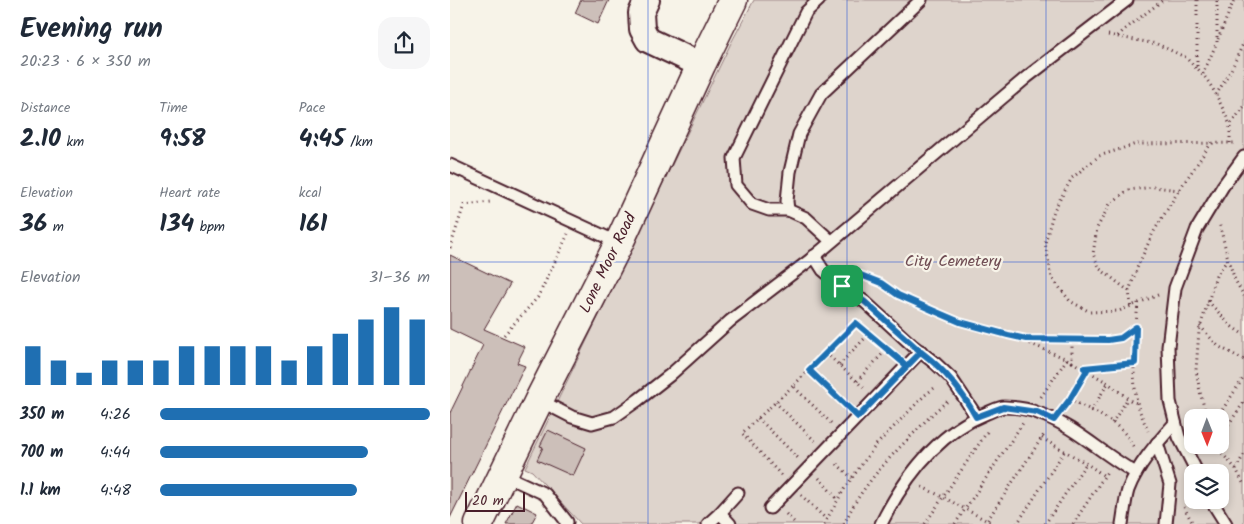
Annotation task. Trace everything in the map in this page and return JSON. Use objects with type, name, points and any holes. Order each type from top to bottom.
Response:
[{"type":"main road","name":"Lone Moor Road","points":[[479,524],[539,400],[619,243],[700,65],[733,0]]},
{"type":"street","points":[[647,0],[641,13],[642,29],[648,40],[700,65]]},
{"type":"lane","points":[[819,0],[806,12],[734,158],[736,186],[752,204],[769,210],[788,210],[806,218],[832,241]]},
{"type":"lane","points":[[788,210],[790,172],[799,134],[821,94],[921,0]]},
{"type":"lane","points":[[539,400],[572,417],[592,423],[614,417],[670,375],[730,322],[814,256],[1027,77],[1127,0]]},
{"type":"lane","points":[[1193,464],[1180,437],[1170,401],[1168,347],[1175,288],[1198,228],[1244,157]]},
{"type":"lane","points":[[450,165],[619,243]]},
{"type":"lane","points":[[814,256],[823,270],[865,302],[935,363],[950,378],[976,417]]},
{"type":"lane","points":[[770,508],[921,352]]},
{"type":"lane","points":[[881,524],[895,496],[919,463],[943,440],[969,420],[1003,407],[1037,412],[1069,427],[1115,461],[1136,473]]},
{"type":"lane","points":[[1122,524],[1128,491],[1136,473],[1155,445],[1175,423]]},
{"type":"lane","points":[[1155,445],[1170,484],[1166,524]]},
{"type":"lane","points":[[504,475],[545,494],[567,522],[566,524]]},
{"type":"lane","points":[[708,524],[738,493]]},
{"type":"lane","points":[[1217,509],[1226,524]]},
{"type":"lane","points":[[720,513],[730,524]]},
{"type":"path","points":[[1118,36],[1163,0]]},
{"type":"path","points":[[1197,0],[1197,68]]},
{"type":"path","points":[[1216,0],[1217,42]]},
{"type":"path","points":[[1203,74],[1234,0]]},
{"type":"path","points":[[1095,25],[1104,35],[1118,36],[1164,46],[1185,57],[1203,74],[1216,95],[1230,125],[1230,142]]},
{"type":"path","points":[[1216,95],[1231,70],[1244,42]]},
{"type":"path","points":[[1230,125],[1244,107]]},
{"type":"path","points":[[1130,306],[1130,291],[1137,268],[1153,233],[1179,190],[1212,142]]},
{"type":"path","points":[[1175,288],[1119,311],[1090,312],[1070,301],[1052,278],[1045,243],[1054,210],[1072,178],[1100,156],[1136,144],[1230,142],[1244,144]]},
{"type":"path","points":[[1130,291],[1100,269],[1093,254],[1097,228],[1110,204],[1128,190],[1154,187],[1179,190]]},
{"type":"path","points":[[1214,201],[1228,259],[1235,280],[1244,296]]},
{"type":"path","points":[[450,248],[464,205]]},
{"type":"path","points":[[504,334],[538,297],[574,222]]},
{"type":"path","points":[[1205,409],[1196,370],[1200,326],[1216,276],[1228,259]]},
{"type":"path","points":[[842,286],[853,272],[881,283],[906,299],[960,322],[1026,339],[1108,340],[1121,338],[1136,327]]},
{"type":"path","points":[[1208,301],[1231,326],[1244,335]]},
{"type":"path","points":[[1138,303],[1135,363],[1137,403],[1155,445]]},
{"type":"path","points":[[826,519],[791,486],[742,433],[793,386],[856,323],[907,366]]},
{"type":"path","points":[[1200,326],[1218,346],[1244,360]]},
{"type":"path","points":[[839,365],[869,334]]},
{"type":"path","points":[[1026,339],[1031,344],[1086,369],[1137,403]]},
{"type":"path","points":[[1072,340],[1072,362]]},
{"type":"path","points":[[856,381],[887,349]]},
{"type":"path","points":[[826,353],[875,399]]},
{"type":"path","points":[[955,524],[1067,359]]},
{"type":"path","points":[[1086,369],[1135,363]]},
{"type":"path","points":[[986,522],[1070,399],[1086,369]]},
{"type":"path","points":[[809,370],[858,417]]},
{"type":"path","points":[[1223,409],[1244,377]]},
{"type":"path","points":[[824,524],[852,478],[876,446],[925,396],[941,382],[950,378]]},
{"type":"path","points":[[1091,412],[1108,383]]},
{"type":"path","points":[[793,386],[842,433]]},
{"type":"path","points":[[844,524],[861,492],[894,452],[937,409],[960,392]]},
{"type":"path","points":[[1112,422],[1128,398]]},
{"type":"path","points":[[1070,399],[1120,426],[1129,436],[1134,449],[1136,473]]},
{"type":"path","points":[[1229,423],[1244,402]]},
{"type":"path","points":[[758,418],[838,500]]},
{"type":"path","points":[[925,524],[992,426],[978,433]]},
{"type":"path","points":[[1042,438],[1064,452],[1087,462],[1104,476]]},
{"type":"path","points":[[1017,524],[1064,452]]},
{"type":"path","points":[[1223,454],[1236,470],[1244,485]]},
{"type":"path","points":[[1236,470],[1244,454]]},
{"type":"path","points":[[1073,524],[1115,461]]},
{"type":"path","points":[[1045,524],[1087,462]]},
{"type":"path","points":[[837,464],[852,478]]},
{"type":"path","points":[[917,494],[926,481]]},
{"type":"path","points":[[922,487],[993,524]]},
{"type":"path","points":[[1190,519],[1190,524]]},
{"type":"green space","name":"City Cemetery","points":[[754,0],[1244,0],[1244,524],[581,524],[532,471],[525,468],[731,43]]},
{"type":"building","points":[[581,0],[609,0],[598,24],[575,13]]},
{"type":"building","points":[[450,255],[510,284],[484,329],[525,347],[517,363],[525,366],[450,518],[450,413],[483,345],[450,329]]},
{"type":"building","points":[[548,430],[586,448],[573,476],[537,460],[543,447],[540,446]]},
{"type":"building","points":[[517,503],[537,513],[531,524],[506,524]]},
{"type":"route","points":[[842,286],[853,272],[881,283],[898,295],[960,322],[1026,339],[1108,340],[1121,338],[1136,327],[1135,363],[1084,368],[1087,370],[1070,399],[1054,420],[1037,412],[1003,407],[976,417],[950,378],[921,352],[858,417],[809,370],[856,323],[907,366],[921,352],[865,302],[842,286]]}]
